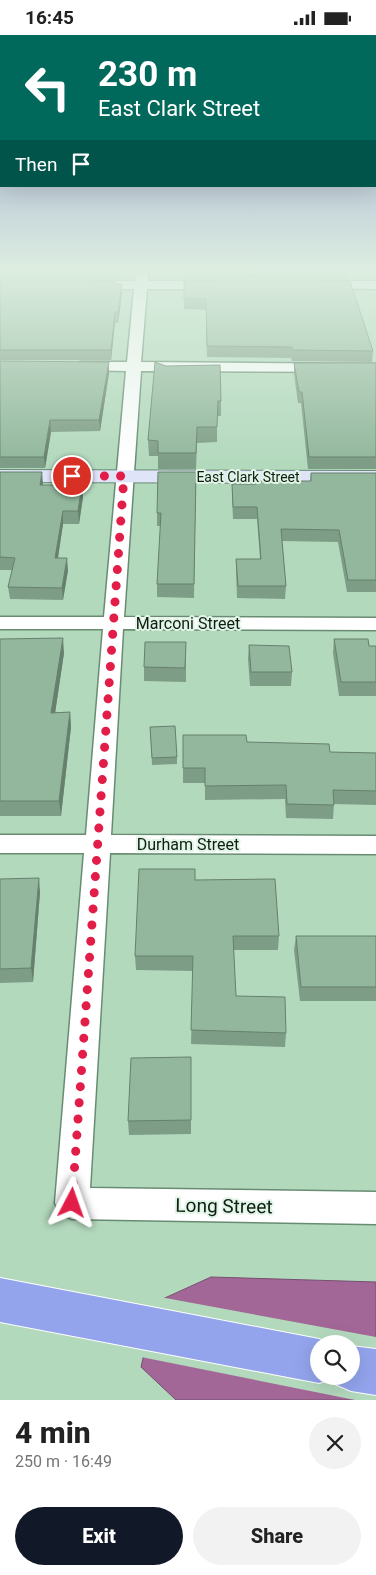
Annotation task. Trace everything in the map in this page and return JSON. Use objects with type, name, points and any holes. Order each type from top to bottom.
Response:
[{"type":"highway","points":[[0,1301],[310,1359]]},
{"type":"highway","points":[[360,1369],[376,1372]]},
{"type":"street","points":[[98,844],[124,476],[138,335]]},
{"type":"street","points":[[70,367],[376,368]]},
{"type":"street","name":"East Clark Street","points":[[0,476],[376,477]]},
{"type":"street","name":"Marconi Street","points":[[0,623],[376,624]]},
{"type":"street","name":"Durham Street","points":[[0,844],[376,845]]},
{"type":"street","name":"Long Street","points":[[98,844],[72,1203],[376,1208]]},
{"type":"shaded area","points":[[211,1277],[376,1282],[376,1400],[176,1400],[141,1367],[156,1302]]},
{"type":"pier","points":[[160,1297],[376,1337],[376,1400],[355,1400],[141,1357],[153,1301]]},
{"type":"building","points":[[0,335],[113,335],[111,350],[0,350]]},
{"type":"building","points":[[207,335],[368,335],[373,351],[292,350],[292,347],[207,346]]},
{"type":"building","points":[[0,361],[109,362],[99,420],[50,420],[44,457],[0,457]]},
{"type":"building","points":[[155,362],[166,366],[220,365],[221,401],[218,401],[217,427],[197,427],[196,453],[158,453],[158,441],[148,440]]},
{"type":"building","points":[[294,363],[376,363],[376,457],[309,457],[302,392],[299,392]]},
{"type":"building","points":[[0,472],[42,472],[40,485],[82,485],[78,511],[63,511],[55,558],[67,558],[62,588],[8,587],[15,558],[0,557]]},
{"type":"building","points":[[158,472],[196,472],[194,584],[157,584],[161,513],[157,513]]},
{"type":"building","points":[[311,473],[376,473],[376,580],[348,580],[339,530],[281,529],[286,586],[238,586],[236,559],[261,559],[257,507],[233,507],[232,484],[256,484],[256,481],[311,481]]},
{"type":"building","points":[[63,638],[51,713],[70,712],[59,801],[0,801],[0,639]]},
{"type":"building","points":[[334,639],[368,639],[369,646],[376,646],[376,682],[341,682]]},
{"type":"building","points":[[145,642],[186,642],[185,668],[144,667]]},
{"type":"building","points":[[249,645],[289,646],[292,672],[251,672]]},
{"type":"building","points":[[175,726],[177,757],[152,758],[150,727]]},
{"type":"building","points":[[183,735],[246,735],[247,742],[329,744],[330,752],[376,753],[376,791],[333,790],[334,805],[287,804],[286,785],[205,786],[205,768],[183,768]]},
{"type":"building","points":[[139,869],[195,869],[195,880],[275,879],[279,936],[233,936],[236,996],[285,997],[286,1033],[191,1030],[193,956],[135,956]]},
{"type":"building","points":[[39,878],[31,968],[0,969],[0,879]]},
{"type":"building","points":[[296,936],[376,936],[376,987],[301,987]]},
{"type":"building","points":[[191,1057],[191,1120],[128,1121],[131,1058]]},
{"type":"route","points":[[72,476],[124,476],[72,1203]]}]
